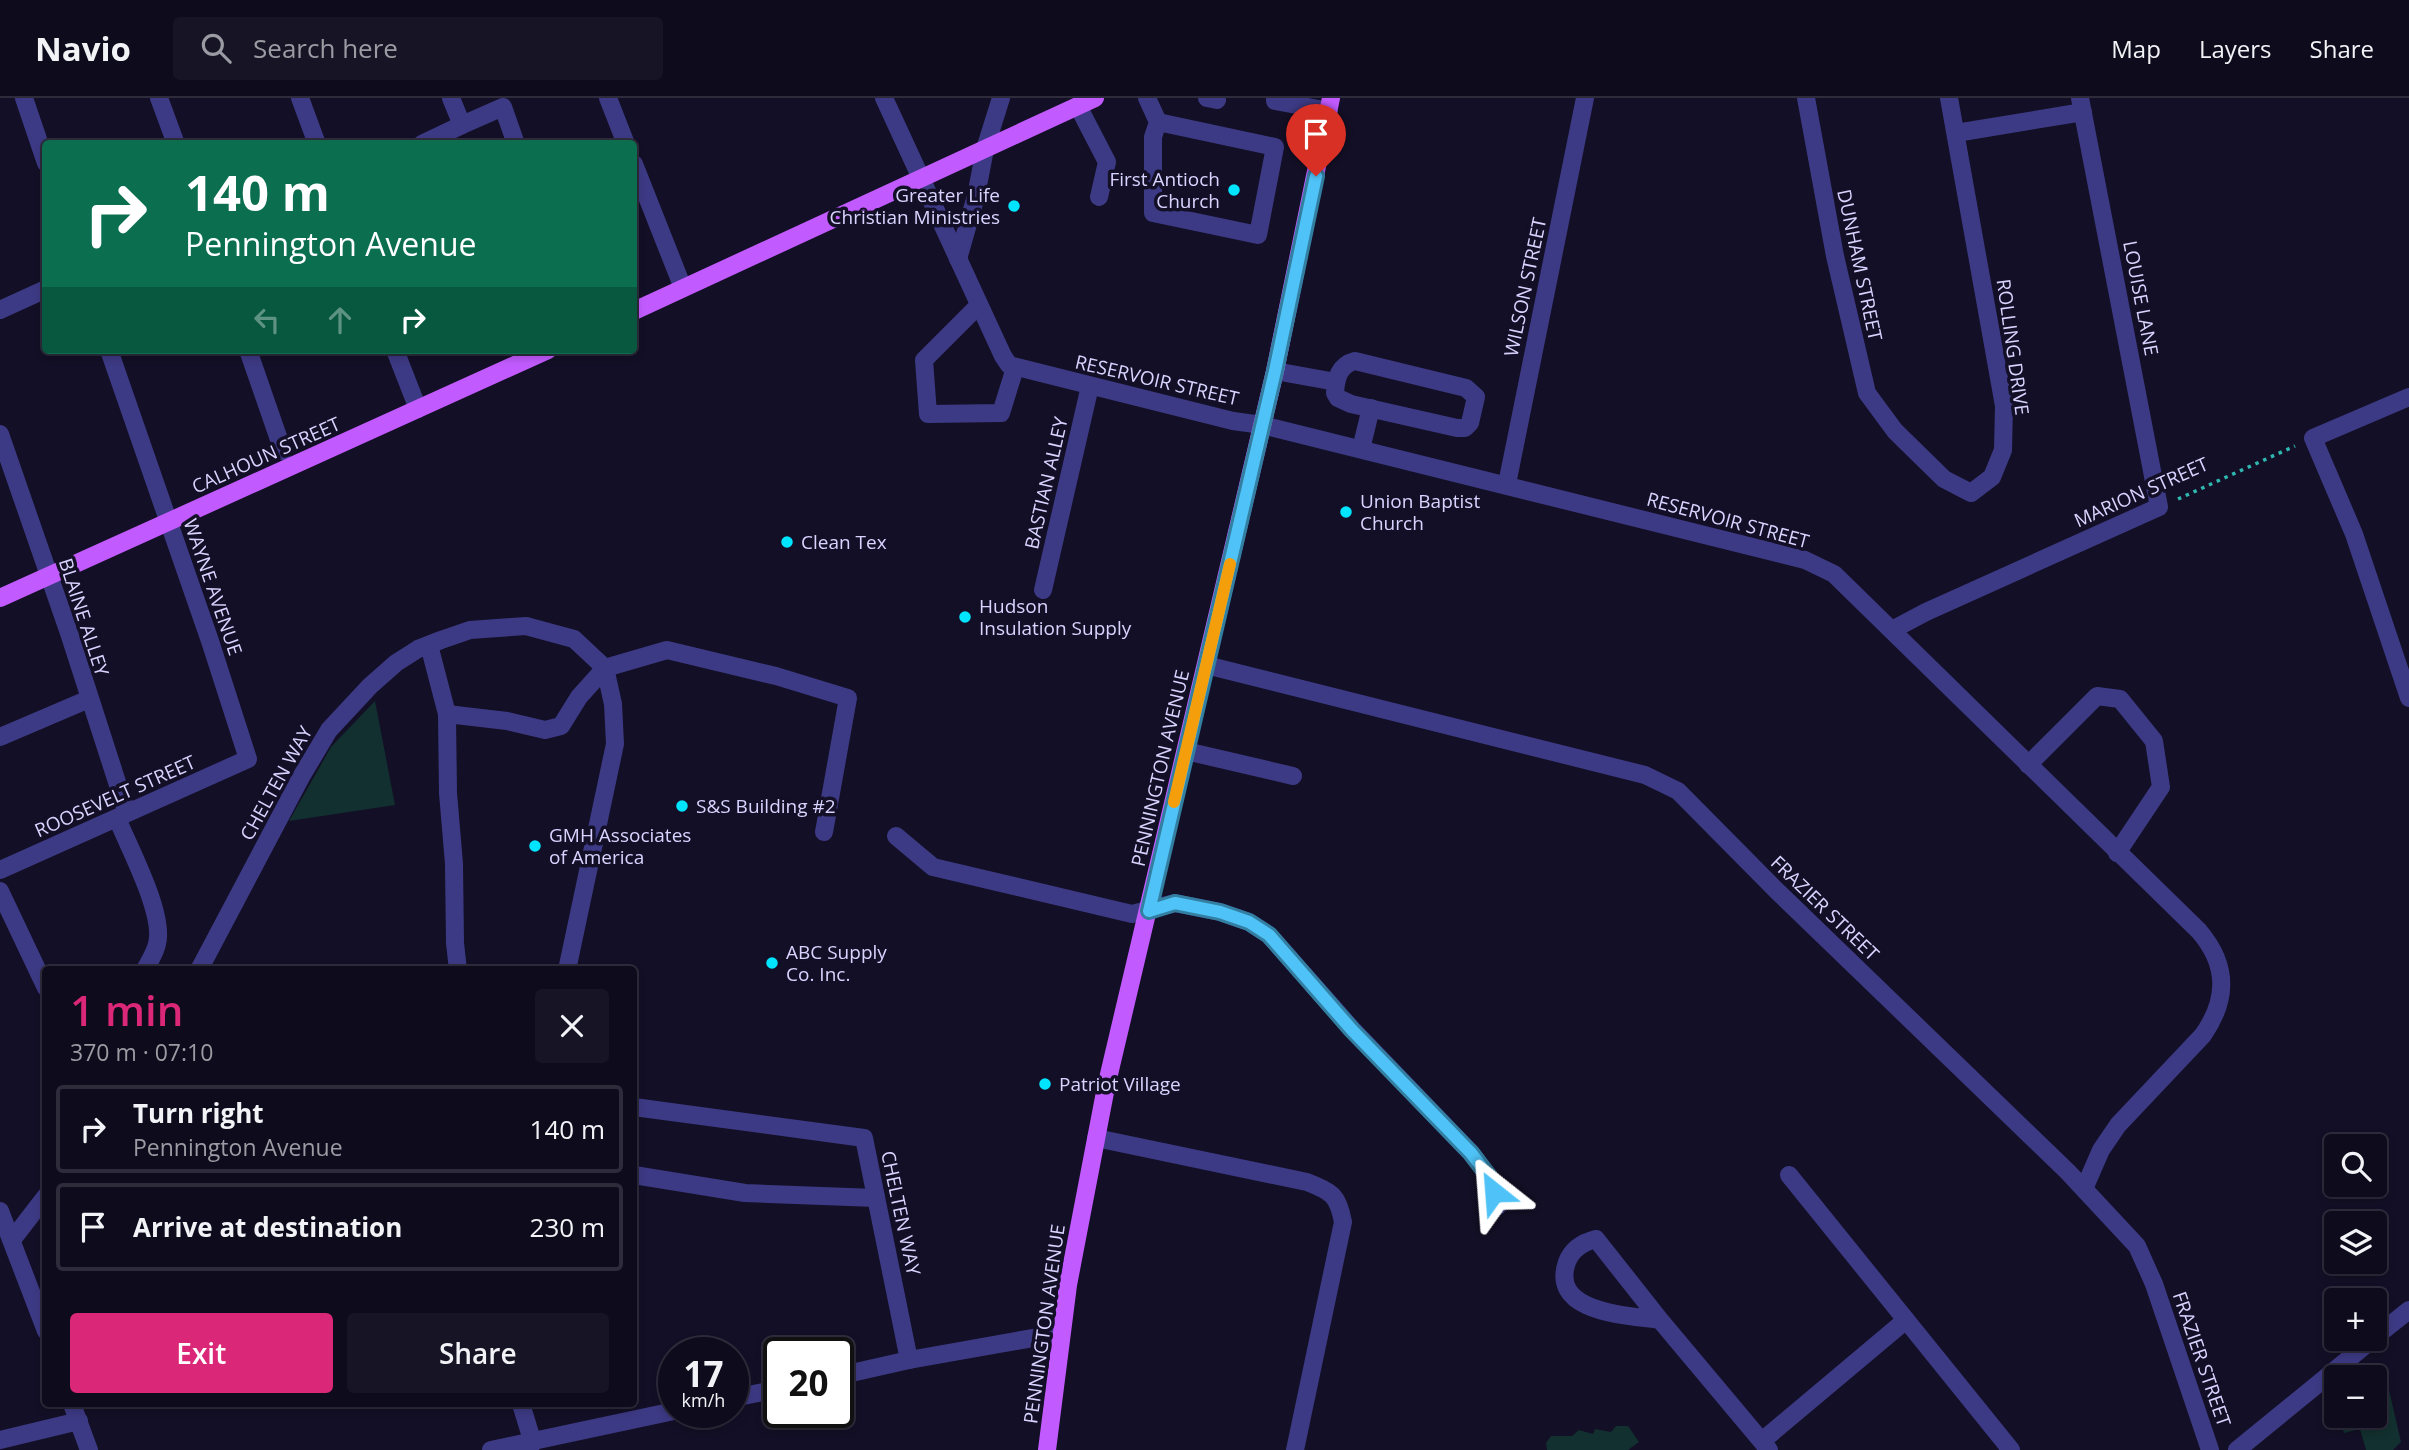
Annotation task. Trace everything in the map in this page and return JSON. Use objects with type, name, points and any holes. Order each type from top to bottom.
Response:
[{"type":"main road","points":[[637,310],[1095,98]]},
{"type":"main road","name":"PENNINGTON AVENUE","points":[[1047,1450],[1068,1285],[1106,1087],[1275,371],[1330,104]]},
{"type":"main road","name":"CALHOUN STREET","points":[[0,598],[539,354]]},
{"type":"street","points":[[24,98],[42,151]]},
{"type":"street","points":[[159,98],[175,140]]},
{"type":"street","points":[[300,98],[316,140]]},
{"type":"street","points":[[452,98],[462,125]]},
{"type":"street","points":[[608,98],[624,140]]},
{"type":"street","points":[[884,98],[1003,356],[1009,365],[1015,368],[1001,413],[928,414],[924,360],[979,305]]},
{"type":"street","points":[[958,258],[976,196],[985,149],[1001,98]]},
{"type":"street","points":[[1147,98],[1158,122],[1153,137],[1153,212],[1258,235],[1275,147],[1158,122]]},
{"type":"street","points":[[1191,98],[1197,98]]},
{"type":"street","points":[[1275,98],[1275,101],[1330,104]]},
{"type":"street","name":"WILSON STREET","points":[[1507,484],[1585,98]]},
{"type":"street","name":"DUNHAM STREET","points":[[1807,98],[1835,256],[1867,393],[1895,432]]},
{"type":"street","name":"ROLLING DRIVE","points":[[1895,432],[1944,479],[1971,493],[1992,477],[2003,450],[2004,405],[1949,98]]},
{"type":"street","points":[[1956,134],[2082,105]]},
{"type":"street","name":"LOUISE LANE","points":[[2082,105],[2160,507]]},
{"type":"street","points":[[1078,106],[1107,162],[1099,197]]},
{"type":"street","points":[[430,140],[503,107],[515,140]]},
{"type":"street","points":[[637,172],[683,288]]},
{"type":"street","points":[[0,310],[42,291]]},
{"type":"street","name":"WAYNE AVENUE","points":[[110,354],[248,759]]},
{"type":"street","points":[[249,354],[283,451]]},
{"type":"street","points":[[397,354],[418,409]]},
{"type":"street","points":[[1355,361],[1466,388],[1476,397],[1470,424],[1465,428],[1371,408],[1338,398],[1335,393],[1336,382],[1344,366],[1355,361]]},
{"type":"street","name":"RESERVOIR STREET","points":[[1015,368],[1507,484],[1814,564],[1834,574],[2206,939],[2215,954],[2222,987],[2213,1021],[2118,1125],[2101,1150],[2084,1189]]},
{"type":"street","points":[[1275,371],[1336,382]]},
{"type":"street","name":"BASTIAN ALLEY","points":[[1043,590],[1090,386]]},
{"type":"street","points":[[2409,397],[2313,438],[2354,534],[2409,698]]},
{"type":"street","points":[[1361,449],[1371,408]]},
{"type":"street","name":"BLAINE ALLEY","points":[[0,434],[3,454],[44,559],[47,576],[69,633],[122,815],[156,912],[159,929],[157,945],[147,966]]},
{"type":"street","name":"MARION STREET","points":[[1892,630],[1926,612],[2160,507]]},
{"type":"street","name":"CHELTEN WAY","points":[[202,966],[301,776],[329,730],[370,686],[396,663],[429,645],[470,630],[526,626],[574,639],[605,668]]},
{"type":"street","points":[[429,645],[447,714],[448,793],[458,966]]},
{"type":"street","points":[[447,714],[508,721],[545,730],[561,726],[579,696],[605,668],[667,650],[776,676],[848,698],[824,832]]},
{"type":"street","name":"FRAZIER STREET","points":[[1206,664],[1645,775],[1678,791],[2084,1189],[2137,1246],[2154,1284],[2210,1450]]},
{"type":"street","points":[[568,966],[615,744],[613,704],[605,668]]},
{"type":"street","points":[[2028,765],[2096,696],[2120,699],[2154,741],[2161,787],[2117,853]]},
{"type":"street","points":[[0,737],[89,699]]},
{"type":"street","points":[[1186,751],[1293,776]]},
{"type":"street","name":"ROOSEVELT STREET","points":[[0,870],[248,759]]},
{"type":"street","points":[[896,836],[933,867],[1132,914],[1175,903],[1220,912],[1249,922],[1269,935],[1352,1030],[1471,1153],[1490,1178],[1498,1206]]},
{"type":"street","points":[[0,891],[42,980]]},
{"type":"street","name":"CHELTEN WAY","points":[[637,1107],[863,1138],[909,1360]]},
{"type":"street","points":[[1096,1138],[1307,1182],[1327,1190],[1340,1202],[1343,1222],[1295,1450]]},
{"type":"street","points":[[637,1175],[746,1193],[876,1198]]},
{"type":"street","points":[[1789,1175],[2011,1450]]},
{"type":"street","points":[[12,1240],[42,1204]]},
{"type":"street","points":[[0,1211],[42,1320]]},
{"type":"street","points":[[1660,1320],[1593,1310],[1579,1302],[1568,1288],[1565,1275],[1567,1262],[1573,1252],[1587,1242],[1597,1239],[1660,1320],[1765,1446],[1906,1320]]},
{"type":"street","points":[[2387,1328],[2409,1310]]},
{"type":"street","points":[[854,1372],[1061,1333]]},
{"type":"street","points":[[2236,1450],[2358,1351]]},
{"type":"street","points":[[73,1407],[89,1450]]},
{"type":"street","points":[[522,1407],[533,1443]]},
{"type":"street","points":[[491,1450],[658,1415]]},
{"type":"street","points":[[0,1440],[79,1421]]},
{"type":"path","name":"MARION STREET","points":[[2160,507],[2313,438]]},
{"type":"green space","points":[[375,701],[395,805],[289,821],[331,747]]},
{"type":"green space","points":[[2387,1381],[2401,1442],[2393,1450],[2366,1450],[2360,1429],[2344,1433],[2342,1428],[2387,1428]]},
{"type":"green space","points":[[1616,1426],[1628,1426],[1639,1442],[1628,1450],[1547,1450],[1546,1443],[1551,1436],[1572,1436],[1579,1430],[1593,1434],[1595,1429],[1611,1432]]},
{"type":"slow traffic","points":[[1174,802],[1230,564]]},
{"type":"place","name":"First Antioch Church","points":[[1234,190]]},
{"type":"place","name":"Greater Life Christian Ministries","points":[[1014,206]]},
{"type":"place","name":"Union Baptist Church","points":[[1346,512]]},
{"type":"place","name":"Clean Tex","points":[[787,542]]},
{"type":"place","name":"Hudson Insulation Supply","points":[[965,617]]},
{"type":"place","name":"S&S Building #2","points":[[682,806]]},
{"type":"place","name":"GMH Associates of America","points":[[535,846]]},
{"type":"place","name":"ABC Supply Co. Inc.","points":[[772,963]]},
{"type":"place","name":"Patriot Village","points":[[1045,1084]]},
{"type":"route","points":[[1316,176],[1275,371],[1149,911],[1175,903],[1220,912],[1249,922],[1269,935],[1352,1030],[1471,1153],[1490,1178],[1494,1192]]}]
